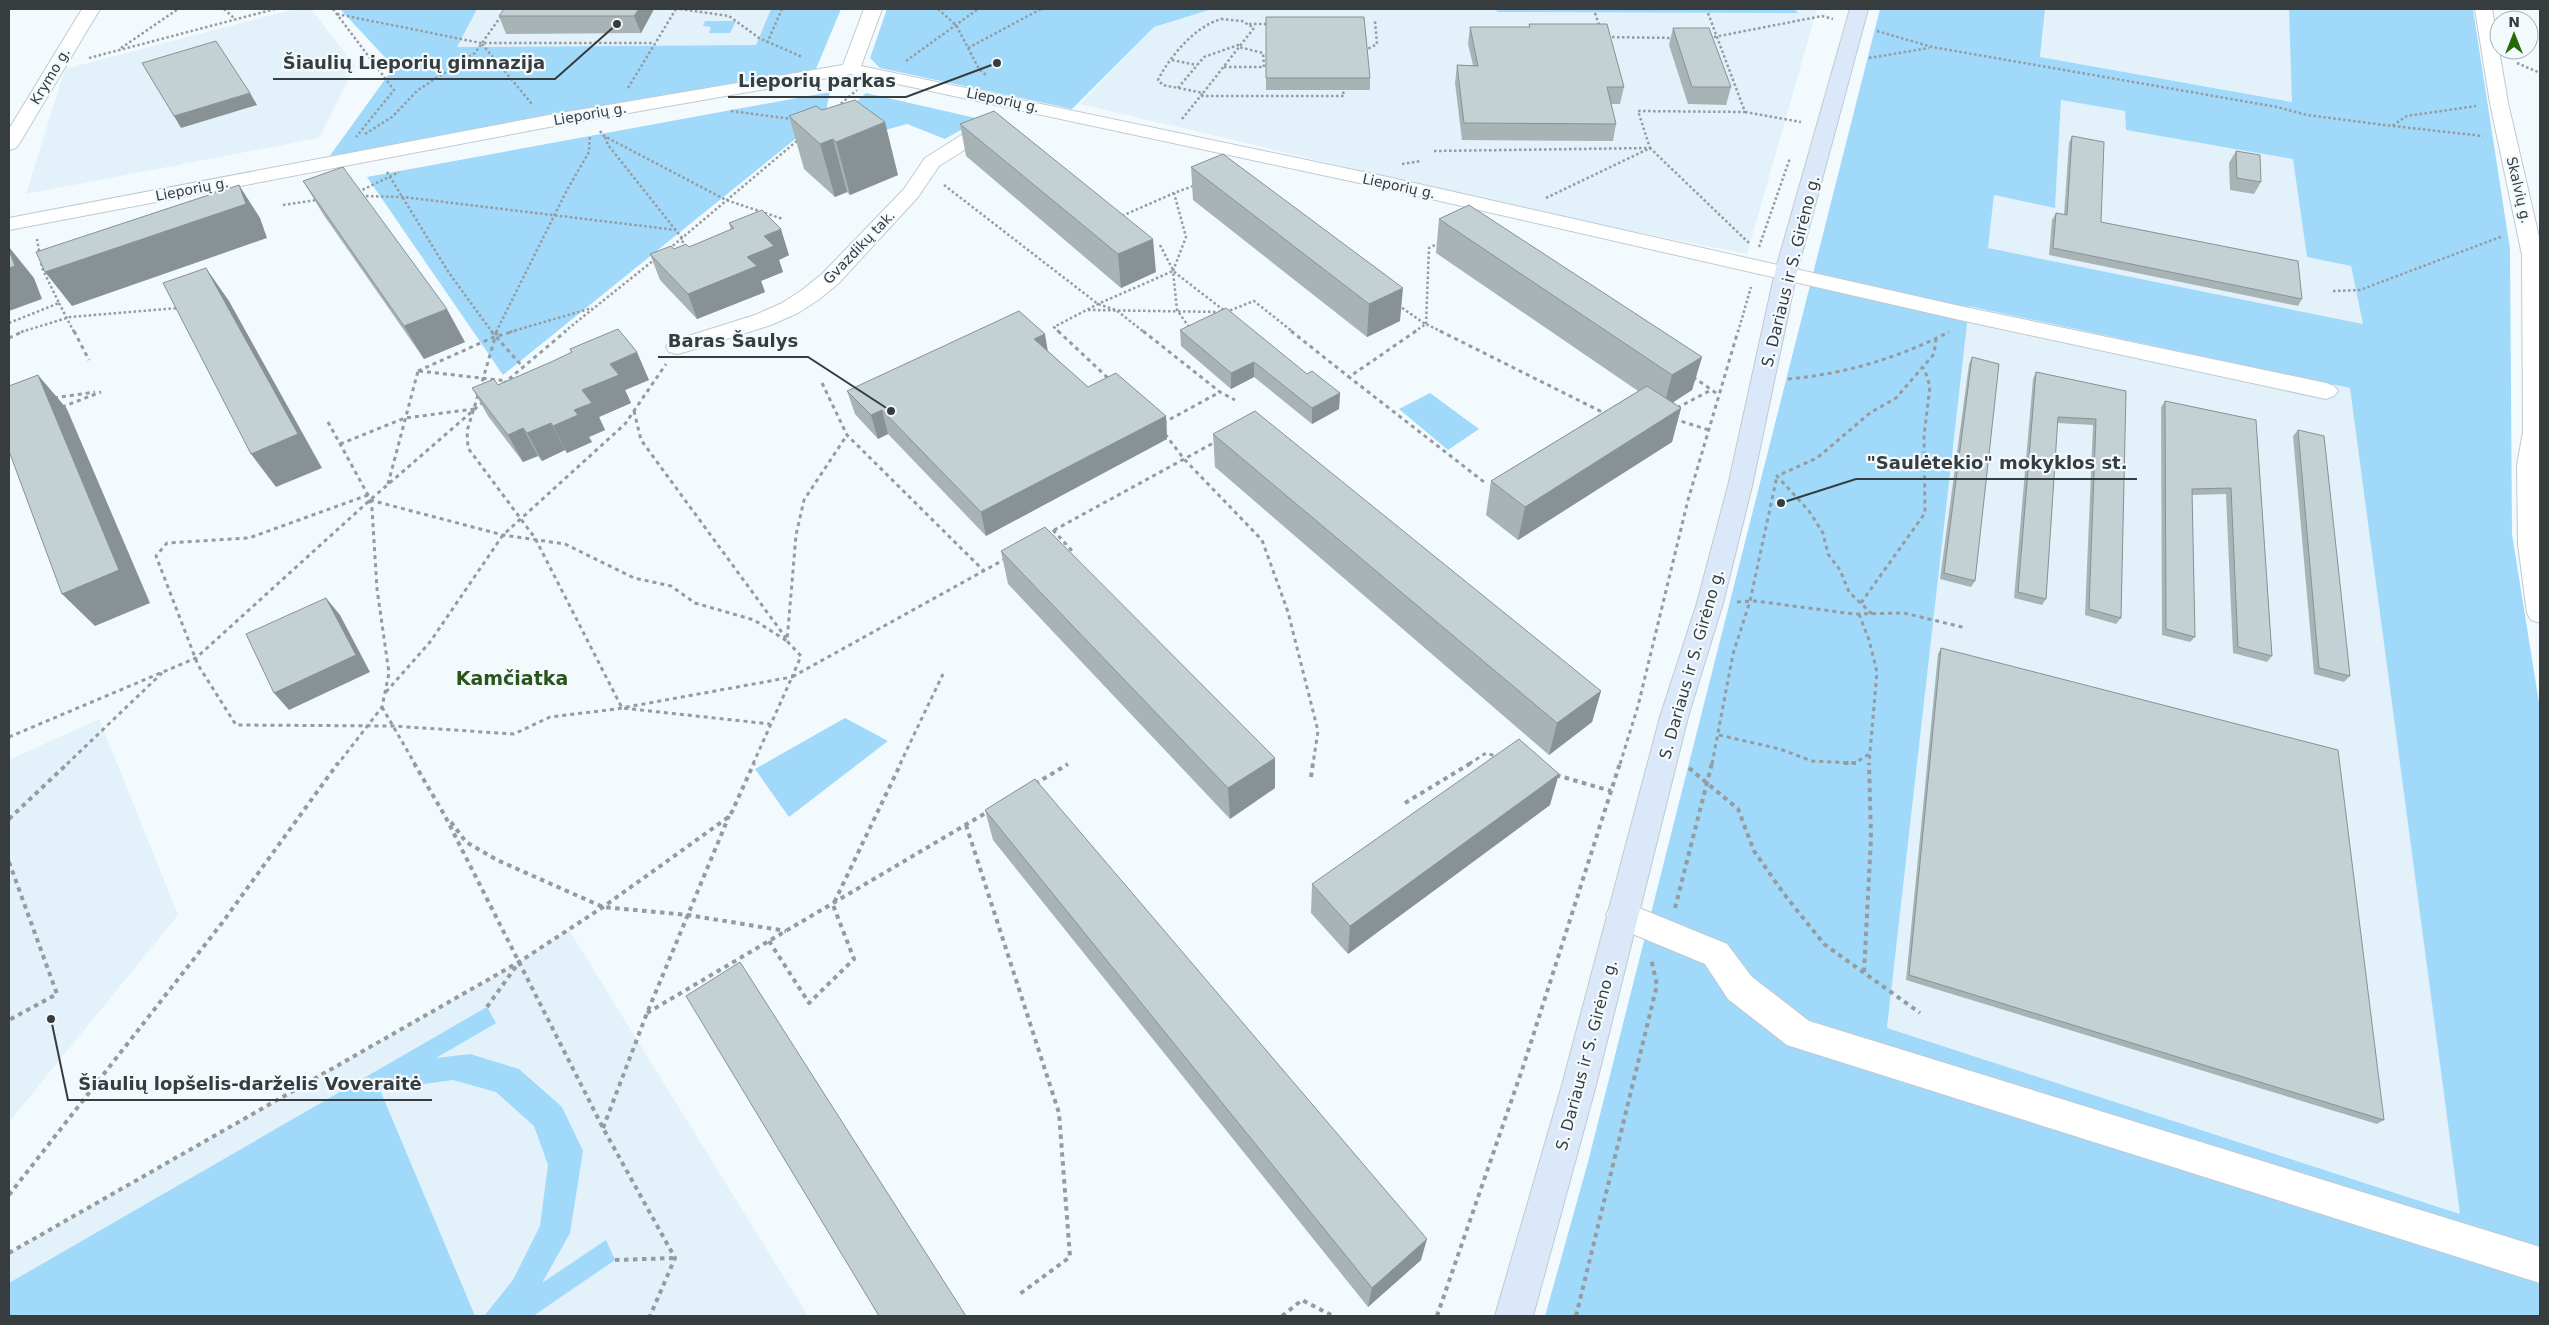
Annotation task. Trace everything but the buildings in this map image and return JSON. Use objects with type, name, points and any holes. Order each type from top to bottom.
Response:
[{"type":"street","name":"Krymo g.","points":[[9,144],[91,9]]},
{"type":"street","points":[[851,79],[873,9]]},
{"type":"street","name":"Skalvių g.","points":[[2483,9],[2499,103],[2533,255],[2537,433],[2529,465],[2531,544],[2540,613]]},
{"type":"street","name":"S. Dariaus ir S. Girėno g.","points":[[1514,1316],[1579,1085],[1665,751],[1710,603],[1740,486],[1786,272],[1843,62],[1844,16]]},
{"type":"street","name":"Lieporių g.","points":[[9,224],[549,121],[884,76],[1786,272],[1960,313],[2326,391]]},
{"type":"street","name":"Gvazdikų tak.","points":[[678,347],[764,320],[790,308],[810,295],[830,280],[911,193],[932,162],[993,124],[999,119],[1009,102]]},
{"type":"street","points":[[1622,915],[1716,954],[1740,988],[1799,1034],[2540,1265]]},
{"type":"path","points":[[120,50],[178,9]]},
{"type":"path","points":[[224,9],[236,19]]},
{"type":"path","points":[[57,66],[275,9]]},
{"type":"path","points":[[333,9],[394,90],[352,142],[392,117],[418,90],[475,53],[506,9]]},
{"type":"path","points":[[626,90],[676,9]]},
{"type":"path","points":[[680,9],[729,16],[767,43],[782,9]]},
{"type":"path","points":[[938,9],[956,25],[979,69],[996,84],[1009,102]]},
{"type":"path","points":[[884,76],[978,9]]},
{"type":"path","points":[[968,48],[1041,9]]},
{"type":"path","points":[[1595,13],[1600,29]]},
{"type":"path","points":[[1708,13],[1745,112]]},
{"type":"path","points":[[338,14],[482,43],[654,43]]},
{"type":"path","points":[[1708,38],[1717,38],[1822,16],[1844,16],[1932,47],[2277,107],[2307,115],[2392,126],[2506,137]]},
{"type":"path","points":[[1203,93],[1163,85],[1158,80],[1193,34],[1204,25],[1223,19],[1248,24],[1276,24]]},
{"type":"path","points":[[1362,52],[1377,44],[1375,21]]},
{"type":"path","points":[[1177,125],[1254,28],[1248,24]]},
{"type":"path","points":[[1603,38],[1679,38]]},
{"type":"path","points":[[482,43],[535,108],[549,121]]},
{"type":"path","points":[[1178,88],[1204,57],[1242,44]]},
{"type":"path","points":[[1223,68],[1264,68],[1263,53],[1239,47]]},
{"type":"path","points":[[1843,62],[1932,47]]},
{"type":"path","points":[[1172,60],[1197,65]]},
{"type":"path","points":[[833,111],[859,88],[851,79]]},
{"type":"path","points":[[1200,96],[1344,96],[1342,80]]},
{"type":"path","points":[[2392,126],[2407,116],[2499,103]]},
{"type":"path","points":[[738,106],[728,109],[801,120]]},
{"type":"path","points":[[1791,155],[1758,251],[1650,148],[1638,111],[1745,112],[1800,122]]},
{"type":"path","points":[[1798,130],[1803,113]]},
{"type":"path","points":[[580,134],[609,129]]},
{"type":"path","points":[[600,131],[608,145],[682,238],[685,254]]},
{"type":"path","points":[[590,133],[589,152],[554,215],[494,337],[475,408],[467,430],[468,448],[535,538],[622,708]]},
{"type":"path","points":[[668,250],[805,134]]},
{"type":"path","points":[[604,136],[726,200],[783,219]]},
{"type":"path","points":[[1516,213],[1650,148]]},
{"type":"path","points":[[1434,151],[1650,148]]},
{"type":"path","points":[[522,366],[494,337],[403,197],[390,177],[386,170],[403,168],[390,177],[350,195],[403,197],[676,230]]},
{"type":"path","points":[[926,170],[1098,304],[1116,310],[1220,392],[1235,400]]},
{"type":"path","points":[[1120,217],[1174,193],[1200,184]]},
{"type":"path","points":[[1109,380],[1054,327],[1098,304],[1173,271],[1180,257],[1186,237],[1174,193]]},
{"type":"path","points":[[283,205],[320,200]]},
{"type":"path","points":[[34,220],[42,268],[89,360]]},
{"type":"path","points":[[2334,290],[2360,290],[2527,226]]},
{"type":"path","points":[[28,242],[47,237]]},
{"type":"path","points":[[1426,324],[1428,248],[1445,240]]},
{"type":"path","points":[[1160,245],[1173,271],[1176,310],[1191,329]]},
{"type":"path","points":[[496,390],[522,366],[660,255]]},
{"type":"path","points":[[1437,1316],[1521,1074],[1638,706],[1660,610],[1709,430],[1752,284],[1753,265]]},
{"type":"path","points":[[1173,271],[1226,312]]},
{"type":"path","points":[[1217,316],[1254,301],[1484,482]]},
{"type":"path","points":[[9,323],[59,303]]},
{"type":"path","points":[[1395,303],[1426,324],[1606,414],[1615,414]]},
{"type":"path","points":[[9,338],[22,330],[65,316],[186,307]]},
{"type":"path","points":[[418,371],[494,337],[595,308]]},
{"type":"path","points":[[1087,310],[1226,312]]},
{"type":"path","points":[[1762,381],[1798,379],[1859,366],[1918,348],[1954,330],[1959,322],[1960,313]]},
{"type":"path","points":[[1349,377],[1426,324]]},
{"type":"path","points":[[1777,476],[1816,458],[1832,447],[1870,412],[1896,398],[1924,368],[1934,354],[1936,339]]},
{"type":"path","points":[[385,692],[430,642],[503,535],[625,424],[678,347]]},
{"type":"path","points":[[1861,603],[1925,513],[1924,436],[1930,386],[1924,368]]},
{"type":"path","points":[[418,371],[514,382]]},
{"type":"path","points":[[388,484],[418,371]]},
{"type":"path","points":[[1689,375],[1720,395]]},
{"type":"path","points":[[822,384],[847,435],[984,571]]},
{"type":"path","points":[[1671,412],[1711,390]]},
{"type":"path","points":[[46,399],[101,392],[55,410]]},
{"type":"path","points":[[1158,426],[1220,392]]},
{"type":"path","points":[[9,737],[196,658],[370,500],[489,396]]},
{"type":"path","points":[[340,444],[406,418],[475,408]]},
{"type":"path","points":[[603,1128],[647,1013],[800,656],[641,440],[634,411]]},
{"type":"path","points":[[1672,419],[1709,430]]},
{"type":"path","points":[[9,1194],[222,922],[365,726],[382,707],[389,673],[377,589],[372,509],[368,495],[328,422]]},
{"type":"path","points":[[1163,432],[1184,460],[1262,540],[1288,612],[1318,731],[1311,777]]},
{"type":"path","points":[[788,641],[796,535],[804,500],[847,435]]},
{"type":"path","points":[[1045,536],[1224,437]]},
{"type":"path","points":[[1761,544],[1777,476]]},
{"type":"path","points":[[1777,476],[1809,511],[1823,533],[1828,554],[1840,570],[1849,592],[1872,614]]},
{"type":"path","points":[[368,495],[249,538],[167,543],[156,556],[196,658],[217,698],[236,725],[393,726],[514,734],[550,717],[622,708],[792,677],[1010,556]]},
{"type":"path","points":[[370,500],[503,535],[535,538],[565,544],[634,578],[671,586],[695,603],[754,620],[788,641]]},
{"type":"path","points":[[1053,530],[1074,553]]},
{"type":"path","points":[[1710,603],[1755,601],[1859,614],[1904,613],[1966,628]]},
{"type":"path","points":[[1859,614],[1869,640],[1877,672],[1869,754],[1871,838],[1864,972]]},
{"type":"path","points":[[9,819],[164,671]]},
{"type":"path","points":[[769,941],[809,1003],[854,959],[833,905],[943,674]]},
{"type":"path","points":[[382,707],[445,816],[603,1128],[675,1258]]},
{"type":"path","points":[[622,708],[770,724]]},
{"type":"path","points":[[1719,735],[1780,749],[1812,761],[1855,763],[1869,754]]},
{"type":"path","points":[[1665,751],[1699,775],[1738,809],[1754,851],[1784,894],[1824,944],[1920,1013]]},
{"type":"path","points":[[1405,803],[1486,754],[1504,759]]},
{"type":"path","points":[[1034,785],[1068,764]]},
{"type":"path","points":[[1548,772],[1611,791]]},
{"type":"path","points":[[647,1013],[992,810]]},
{"type":"path","points":[[445,816],[466,842],[497,860],[603,907],[688,915],[786,931]]},
{"type":"path","points":[[9,1253],[519,962],[603,907],[730,816]]},
{"type":"path","points":[[966,825],[1059,1113],[1070,1257],[1017,1296]]},
{"type":"path","points":[[9,862],[57,994],[9,1020]]},
{"type":"path","points":[[487,1007],[519,962]]},
{"type":"path","points":[[615,1260],[675,1258]]},
{"type":"path","points":[[650,1316],[675,1258]]},
{"type":"path","points":[[1282,1316],[1302,1300],[1333,1316]]},
{"type":"shaded area","points":[[295,9],[311,9],[355,66],[319,138],[26,194],[65,69]]},
{"type":"shaded area","points":[[340,9],[477,9],[457,47],[756,45],[771,9],[841,9],[816,69],[329,157],[394,67]]},
{"type":"shaded area","points":[[477,9],[771,9],[756,45],[456,47]]},
{"type":"shaded area","points":[[887,9],[1212,9],[1154,27],[1072,109],[880,68],[870,58]]},
{"type":"shaded area","points":[[1212,9],[1817,9],[1747,254],[1537,212],[1080,104],[1154,27]]},
{"type":"shaded area","points":[[1496,9],[1795,9],[1798,13],[1497,12]]},
{"type":"shaded area","points":[[1880,9],[2045,9],[2040,57],[2292,102],[2289,9],[2473,9],[2510,249],[2512,534],[2540,709],[2540,1316],[1545,1316],[1588,1162]],"holes":[[[2061,100],[2125,111],[2126,130],[2293,159],[2307,257],[2351,266],[2363,324],[1988,248],[1994,195],[2055,208]],[[1969,306],[2350,388],[2460,1214],[1887,1028]]]},
{"type":"shaded area","points":[[2045,9],[2289,9],[2293,102],[2040,57]]},
{"type":"shaded area","points":[[705,21],[736,21],[730,33],[709,33],[711,27],[703,26]]},
{"type":"shaded area","points":[[830,92],[825,115],[503,375],[367,177]]},
{"type":"shaded area","points":[[866,93],[980,119],[945,139],[907,124],[849,140],[822,134]]},
{"type":"shaded area","points":[[2061,100],[2125,111],[2126,130],[2293,159],[2307,257],[2351,266],[2363,324],[1988,248],[1994,195],[2055,207]]},
{"type":"shaded area","points":[[1969,305],[2350,388],[2461,1214],[1887,1028]]},
{"type":"shaded area","points":[[1430,393],[1479,429],[1448,450],[1399,409]]},
{"type":"shaded area","points":[[845,718],[888,741],[789,817],[755,769]]},
{"type":"shaded area","points":[[99,719],[178,915],[9,1122],[9,760]]},
{"type":"shaded area","points":[[569,930],[808,1316],[9,1316],[9,1253],[519,962]]},
{"type":"shaded area","points":[[487,1007],[496,1023],[436,1058],[470,1054],[519,1069],[562,1107],[583,1151],[570,1233],[542,1283],[606,1240],[615,1260],[533,1316],[484,1316],[513,1280],[540,1226],[548,1165],[534,1126],[496,1092],[453,1080],[380,1090],[475,1316],[9,1316],[9,1283]]},
{"type":"place","name":"Šiaulių Lieporių gimnazija","points":[[617,24]]},
{"type":"place","name":"Lieporių parkas","points":[[997,63]]},
{"type":"place","name":"Baras Šaulys","points":[[891,411]]},
{"type":"place","name":"\"Saulėtekio\" mokyklos st.","points":[[1781,503]]},
{"type":"place","name":"Šiaulių lopšelis-darželis Voveraitė","points":[[51,1019]]},
{"type":"district","name":"Kamčiatka","points":[[512,678]]}]
